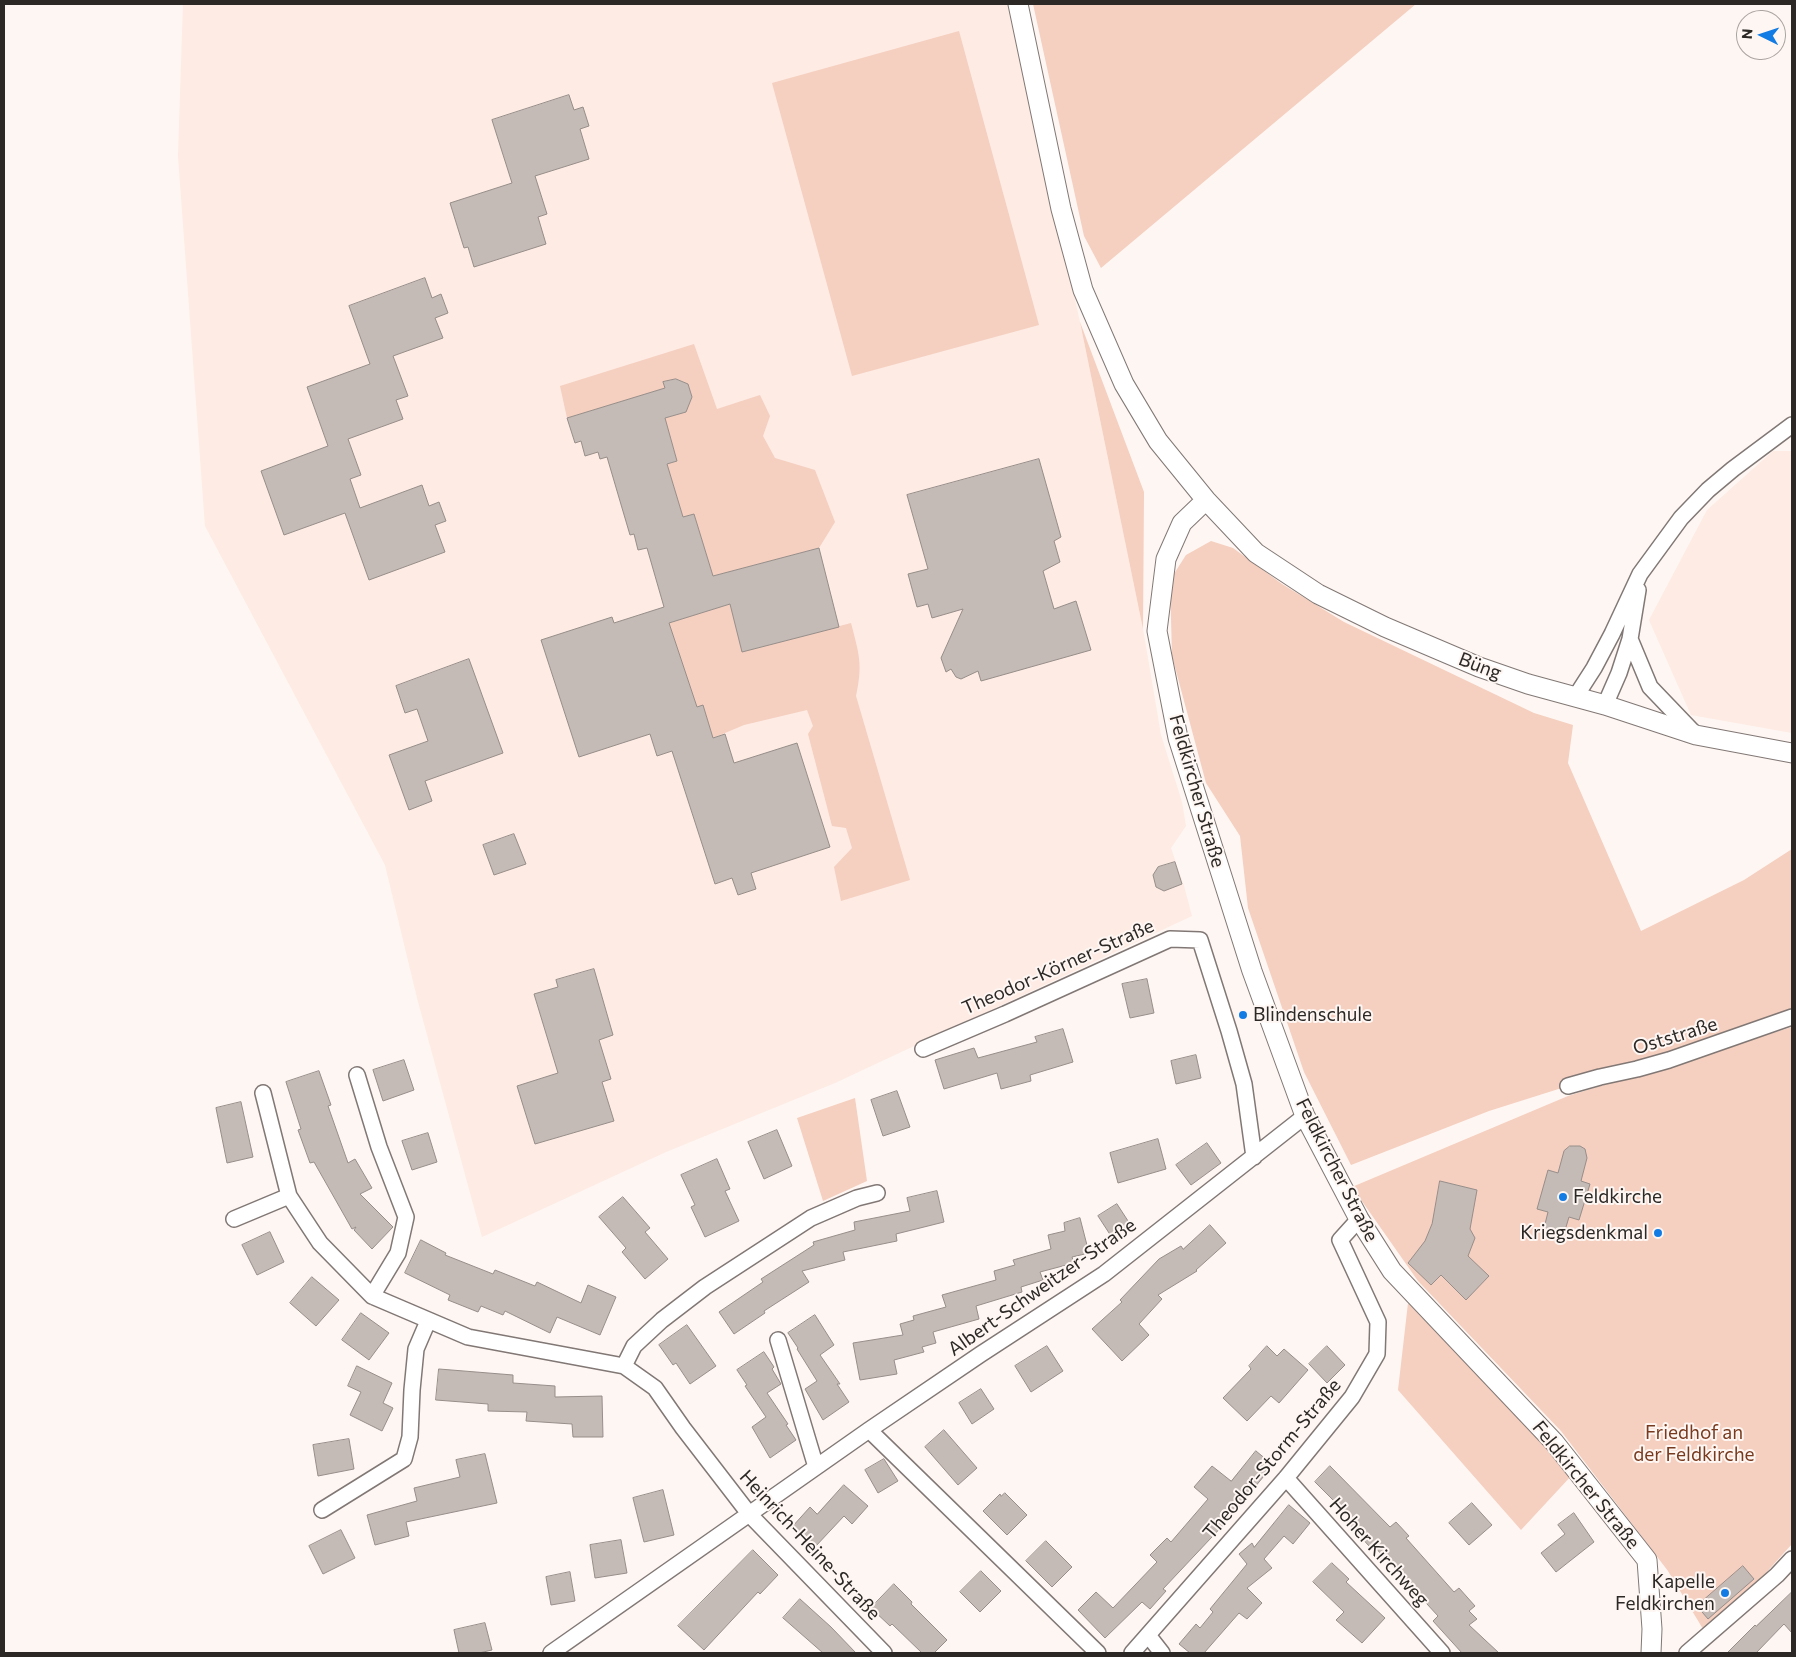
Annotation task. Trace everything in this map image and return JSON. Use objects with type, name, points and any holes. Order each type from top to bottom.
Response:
[{"type":"street","name":"Büng","points":[[1018,4],[1061,209],[1083,290],[1124,384],[1158,441],[1206,500],[1256,553],[1318,594],[1384,627],[1479,667],[1528,684],[1576,696],[1696,735],[1792,753]]},
{"type":"street","points":[[1576,696],[1594,668],[1612,634],[1640,574],[1681,518],[1708,490],[1733,469],[1792,425]]},
{"type":"street","name":"Feldkircher Straße","points":[[1206,500],[1182,523],[1166,559],[1157,631],[1178,738],[1252,971],[1305,1116],[1359,1219],[1392,1271],[1554,1442],[1647,1560],[1652,1629],[1651,1653]]},
{"type":"street","points":[[1605,705],[1630,639],[1640,574]]},
{"type":"street","points":[[1630,639],[1650,687],[1696,735]]},
{"type":"street","name":"Theodor-Körner-Straße","points":[[923,1048],[1005,1014],[1170,939],[1200,940],[1244,1084],[1254,1157]]},
{"type":"street","name":"Oststraße","points":[[1568,1086],[1600,1076],[1637,1069],[1669,1060],[1792,1017]]},
{"type":"street","points":[[358,1075],[380,1147],[406,1217],[398,1254],[372,1296]]},
{"type":"street","name":"Heinrich-Heine-Straße","points":[[263,1093],[289,1196],[320,1243],[372,1296],[468,1337],[624,1366],[655,1388],[683,1428],[750,1515],[884,1653]]},
{"type":"street","name":"Albert-Schweitzer-Straße","points":[[551,1653],[869,1430],[1104,1274],[1305,1116]]},
{"type":"street","points":[[624,1366],[634,1346],[662,1320],[704,1287],[811,1218],[857,1198],[877,1192]]},
{"type":"street","points":[[234,1219],[289,1196]]},
{"type":"street","name":"Theodor-Storm-Straße","points":[[1132,1653],[1286,1478],[1352,1397],[1377,1354],[1378,1322],[1340,1240],[1359,1219]]},
{"type":"street","points":[[322,1510],[404,1459],[410,1437],[416,1349],[428,1321]]},
{"type":"street","points":[[778,1340],[816,1467]]},
{"type":"street","points":[[869,1430],[1098,1653]]},
{"type":"street","name":"Hoher Kirchweg","points":[[1286,1478],[1442,1653]]},
{"type":"street","points":[[1687,1653],[1777,1575],[1792,1559]]},
{"type":"street","points":[[1148,1635],[1162,1653]]},
{"type":"shaded area","points":[[183,4],[1009,4],[1080,322],[1143,629],[1161,735],[1182,802],[1186,826],[1171,848],[1192,916],[835,1083],[666,1152],[482,1237],[417,998],[385,865],[205,526],[178,156]]},
{"type":"shaded area","points":[[1773,451],[1792,451],[1792,733],[1691,715],[1649,620],[1707,510]]},
{"type":"green space","points":[[1033,4],[1416,4],[1101,268],[1084,236]]},
{"type":"green space","points":[[959,31],[1039,325],[852,376],[772,83]]},
{"type":"green space","points":[[1080,322],[1144,492],[1143,629]]},
{"type":"green space","points":[[694,344],[717,409],[760,395],[770,416],[763,436],[775,458],[815,470],[835,522],[819,548],[713,576],[694,514],[683,517],[667,464],[677,461],[665,418],[686,412],[692,397],[688,384],[676,379],[663,382],[665,388],[567,418],[560,386]]},
{"type":"green space","points":[[1211,541],[1233,548],[1282,584],[1344,622],[1534,713],[1573,725],[1568,763],[1641,931],[1744,880],[1792,849],[1792,1009],[1635,1067],[1489,1111],[1351,1165],[1304,1072],[1248,908],[1240,836],[1206,783],[1172,656],[1170,580],[1186,555]]},
{"type":"green space","points":[[730,604],[742,652],[851,623],[860,667],[856,696],[910,880],[841,901],[834,867],[852,848],[846,828],[832,826],[808,734],[813,726],[807,710],[744,725],[713,738],[703,706],[697,707],[669,623]]},
{"type":"green space","name":"Friedhof an der Feldkirche","points":[[1792,1027],[1792,1544],[1764,1575],[1703,1629],[1668,1571],[1561,1431],[1418,1281],[1352,1187],[1568,1096]]},
{"type":"green space","points":[[855,1098],[867,1181],[823,1201],[797,1118]]},
{"type":"green space","points":[[1408,1303],[1572,1475],[1521,1530],[1398,1390]]},
{"type":"building","points":[[569,95],[574,110],[583,107],[589,126],[580,129],[589,159],[535,176],[547,214],[538,217],[546,244],[474,267],[468,247],[464,248],[450,203],[512,183],[492,120]]},
{"type":"building","points":[[425,278],[432,298],[441,294],[448,313],[435,318],[443,338],[393,356],[408,396],[396,400],[403,419],[348,439],[361,475],[350,479],[360,508],[422,485],[429,506],[439,502],[446,521],[435,525],[445,552],[369,580],[345,513],[284,535],[261,471],[328,446],[307,387],[370,364],[349,306]]},
{"type":"building","points":[[676,379],[688,384],[692,397],[686,412],[665,418],[677,461],[667,464],[683,517],[694,514],[713,576],[819,548],[839,627],[742,652],[730,604],[669,623],[697,707],[703,705],[713,738],[725,734],[734,763],[797,743],[830,847],[751,873],[756,889],[738,895],[732,878],[715,884],[672,751],[657,756],[650,734],[579,757],[541,640],[612,617],[614,623],[664,607],[647,548],[638,550],[634,534],[630,535],[607,457],[600,459],[598,452],[585,456],[581,441],[575,443],[567,418],[665,388],[663,382]]},
{"type":"building","points":[[1039,459],[1061,537],[1054,541],[1060,562],[1043,571],[1054,609],[1076,601],[1091,650],[981,681],[978,671],[961,679],[956,677],[951,669],[946,672],[941,658],[963,609],[932,618],[928,604],[917,607],[908,574],[928,569],[907,495]]},
{"type":"building","points":[[469,659],[503,753],[425,781],[432,801],[409,810],[389,755],[428,741],[417,709],[405,713],[396,686]]},
{"type":"building","points":[[514,834],[526,864],[494,875],[483,845]]},
{"type":"building","points":[[1175,862],[1182,884],[1164,891],[1156,887],[1153,875],[1158,867]]},
{"type":"building","points":[[594,969],[613,1035],[599,1040],[611,1079],[602,1082],[614,1121],[535,1144],[517,1086],[558,1073],[534,994],[558,987],[556,980]]},
{"type":"building","points":[[1147,979],[1154,1013],[1130,1018],[1122,984]]},
{"type":"building","points":[[1063,1029],[1073,1062],[1030,1075],[1031,1081],[1001,1089],[997,1073],[944,1089],[935,1060],[974,1048],[978,1058],[1037,1042],[1035,1037]]},
{"type":"building","points":[[1196,1055],[1201,1078],[1176,1084],[1171,1061]]},
{"type":"building","points":[[404,1060],[414,1090],[383,1101],[373,1070]]},
{"type":"building","points":[[319,1071],[331,1105],[328,1106],[348,1163],[355,1159],[372,1188],[360,1194],[393,1227],[372,1249],[354,1230],[356,1227],[352,1229],[314,1162],[310,1163],[298,1130],[301,1129],[286,1082]]},
{"type":"building","points":[[897,1091],[910,1127],[883,1136],[871,1100]]},
{"type":"building","points":[[241,1102],[253,1157],[227,1163],[216,1108]]},
{"type":"building","points":[[777,1130],[792,1166],[764,1179],[748,1142]]},
{"type":"building","points":[[428,1133],[437,1162],[412,1170],[402,1141]]},
{"type":"building","points":[[1158,1139],[1166,1169],[1118,1183],[1110,1153]]},
{"type":"building","points":[[1207,1143],[1221,1163],[1191,1185],[1176,1165]]},
{"type":"building","name":"Feldkirche","points":[[1570,1146],[1580,1146],[1585,1149],[1587,1158],[1581,1181],[1590,1184],[1579,1220],[1569,1217],[1563,1237],[1543,1232],[1548,1212],[1537,1209],[1548,1170],[1558,1173],[1564,1151]]},
{"type":"building","points":[[717,1159],[730,1189],[725,1191],[739,1221],[705,1237],[691,1207],[695,1205],[681,1175]]},
{"type":"building","points":[[1440,1181],[1477,1190],[1470,1229],[1475,1238],[1468,1256],[1489,1276],[1466,1300],[1441,1275],[1431,1285],[1408,1263],[1425,1241],[1432,1224]]},
{"type":"building","points":[[937,1191],[944,1222],[896,1234],[897,1241],[843,1252],[845,1260],[802,1271],[809,1282],[764,1311],[765,1313],[734,1334],[719,1312],[763,1282],[761,1279],[814,1245],[813,1242],[855,1230],[854,1222],[910,1211],[907,1198]]},
{"type":"building","points":[[623,1197],[650,1228],[645,1232],[668,1259],[645,1279],[622,1252],[626,1248],[599,1217]]},
{"type":"building","points":[[1117,1204],[1130,1224],[1111,1236],[1098,1216]]},
{"type":"building","points":[[1080,1218],[1089,1253],[1072,1257],[1074,1263],[1040,1272],[1043,1280],[1021,1287],[1022,1292],[976,1306],[979,1319],[933,1332],[936,1343],[922,1347],[924,1352],[894,1360],[897,1374],[860,1380],[853,1343],[903,1335],[900,1324],[914,1320],[913,1316],[946,1307],[942,1295],[996,1280],[994,1271],[1015,1265],[1013,1260],[1051,1249],[1048,1235],[1065,1231],[1064,1223]]},
{"type":"building","points":[[1210,1225],[1226,1243],[1197,1271],[1158,1295],[1162,1299],[1139,1324],[1149,1335],[1122,1361],[1092,1329],[1122,1302],[1120,1300],[1159,1259],[1181,1246],[1183,1249]]},
{"type":"building","points":[[270,1232],[284,1262],[257,1275],[242,1245]]},
{"type":"building","points":[[421,1240],[446,1253],[445,1255],[493,1274],[495,1270],[535,1286],[537,1282],[581,1303],[588,1285],[616,1297],[600,1335],[557,1317],[550,1333],[505,1311],[503,1315],[481,1306],[478,1312],[448,1300],[450,1295],[405,1273]]},
{"type":"building","points":[[312,1277],[339,1300],[316,1326],[290,1303]]},
{"type":"building","points":[[361,1313],[389,1333],[369,1360],[342,1340]]},
{"type":"building","points":[[815,1315],[834,1345],[820,1355],[840,1384],[837,1384],[849,1402],[823,1420],[805,1389],[817,1381],[788,1333]]},
{"type":"building","points":[[687,1325],[716,1366],[690,1384],[676,1363],[673,1365],[659,1345]]},
{"type":"building","points":[[1047,1346],[1063,1371],[1031,1392],[1015,1366]]},
{"type":"building","points":[[1267,1346],[1277,1356],[1284,1349],[1308,1370],[1279,1403],[1271,1396],[1247,1421],[1223,1398],[1251,1369],[1249,1366]]},
{"type":"building","points":[[1327,1346],[1345,1365],[1327,1383],[1309,1364]]},
{"type":"building","points":[[764,1352],[774,1367],[772,1369],[781,1384],[767,1393],[788,1424],[786,1425],[796,1440],[770,1458],[752,1427],[766,1417],[745,1386],[747,1385],[737,1370]]},
{"type":"building","points":[[357,1366],[392,1383],[383,1403],[393,1408],[382,1431],[350,1415],[361,1392],[348,1386]]},
{"type":"building","points":[[439,1369],[513,1375],[513,1383],[555,1386],[555,1397],[602,1396],[603,1437],[573,1437],[572,1424],[526,1421],[527,1412],[488,1411],[488,1404],[436,1400]]},
{"type":"building","points":[[981,1389],[994,1409],[972,1424],[959,1403]]},
{"type":"building","points":[[944,1430],[977,1468],[958,1485],[925,1447]]},
{"type":"building","points":[[349,1439],[354,1469],[318,1476],[313,1445]]},
{"type":"building","points":[[1256,1451],[1273,1465],[1227,1521],[1163,1589],[1166,1591],[1150,1609],[1142,1602],[1105,1638],[1078,1610],[1096,1592],[1113,1608],[1157,1562],[1150,1555],[1167,1538],[1171,1542],[1208,1499],[1194,1487],[1212,1466],[1231,1481]]},
{"type":"building","points":[[485,1454],[497,1503],[406,1522],[409,1536],[375,1545],[367,1515],[417,1501],[414,1488],[460,1477],[456,1460]]},
{"type":"building","points":[[884,1459],[898,1481],[878,1493],[865,1470]]},
{"type":"building","points":[[1330,1466],[1390,1527],[1396,1522],[1409,1536],[1406,1538],[1454,1592],[1459,1588],[1475,1606],[1469,1611],[1477,1619],[1469,1625],[1499,1653],[1462,1653],[1433,1621],[1438,1616],[1372,1544],[1369,1546],[1350,1525],[1354,1521],[1315,1482]]},
{"type":"building","points":[[844,1485],[868,1506],[852,1524],[844,1516],[815,1547],[792,1527],[810,1507],[817,1514]]},
{"type":"building","points":[[663,1490],[674,1535],[644,1542],[633,1498]]},
{"type":"building","points":[[1005,1493],[1027,1515],[1007,1535],[983,1511],[1000,1494],[1001,1496]]},
{"type":"building","points":[[1472,1503],[1492,1525],[1469,1545],[1449,1523]]},
{"type":"building","points":[[1289,1505],[1310,1523],[1293,1544],[1284,1536],[1264,1559],[1272,1568],[1247,1588],[1262,1603],[1247,1619],[1239,1613],[1204,1653],[1190,1653],[1179,1644],[1196,1624],[1200,1628],[1213,1612],[1210,1609],[1247,1564],[1239,1554],[1252,1543],[1254,1547]]},
{"type":"building","points":[[1574,1513],[1594,1542],[1556,1572],[1541,1553],[1565,1534],[1558,1525]]},
{"type":"building","points":[[341,1530],[355,1558],[323,1574],[309,1546]]},
{"type":"building","points":[[621,1540],[627,1573],[595,1578],[590,1545]]},
{"type":"building","points":[[1046,1541],[1072,1567],[1052,1587],[1026,1561]]},
{"type":"building","points":[[753,1550],[778,1575],[760,1594],[758,1592],[704,1650],[678,1626]]},
{"type":"building","points":[[1332,1563],[1349,1579],[1346,1582],[1385,1618],[1362,1643],[1336,1620],[1344,1612],[1313,1582]]},
{"type":"building","name":"Kapelle Feldkirchen","points":[[1743,1566],[1754,1579],[1708,1619],[1697,1606]]},
{"type":"building","points":[[981,1571],[1001,1591],[980,1612],[960,1592]]},
{"type":"building","points":[[570,1572],[575,1601],[551,1605],[546,1577]]},
{"type":"building","points":[[894,1584],[947,1640],[934,1653],[922,1653],[892,1624],[890,1626],[871,1608]]},
{"type":"building","points":[[1792,1592],[1792,1633],[1784,1624],[1756,1653],[1727,1653],[1755,1625]]},
{"type":"building","points":[[800,1599],[856,1653],[823,1653],[783,1618]]},
{"type":"building","points":[[485,1623],[492,1650],[479,1653],[459,1653],[454,1630]]},
{"type":"place","name":"Blindenschule","points":[[1243,1015]]},
{"type":"place","name":"Feldkirche","points":[[1563,1197]]},
{"type":"place","name":"Kriegsdenkmal","points":[[1658,1233]]},
{"type":"place","name":"Kapelle Feldkirchen","points":[[1725,1593]]}]
